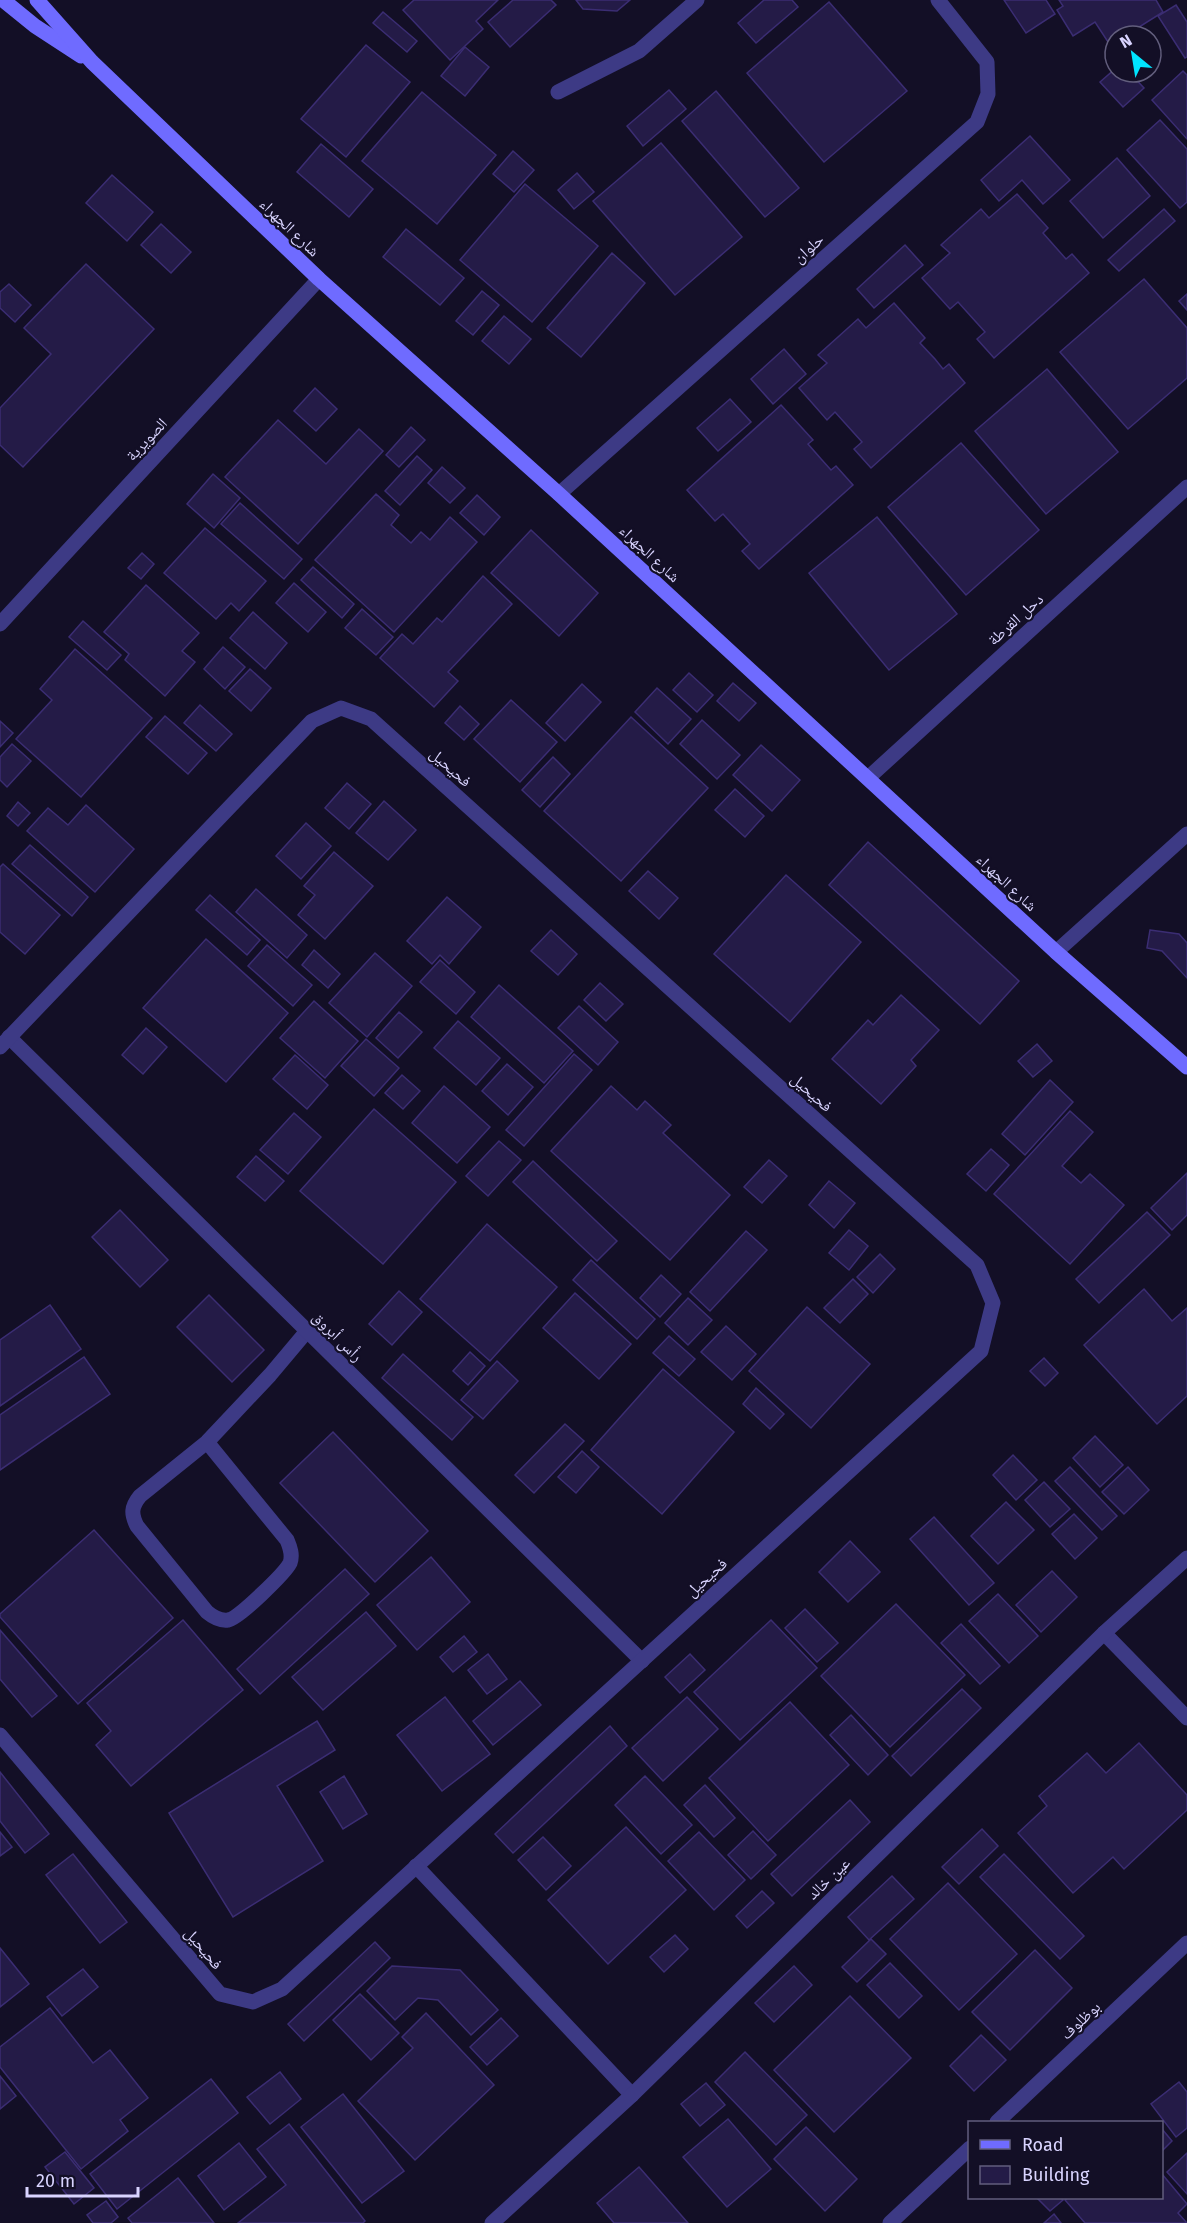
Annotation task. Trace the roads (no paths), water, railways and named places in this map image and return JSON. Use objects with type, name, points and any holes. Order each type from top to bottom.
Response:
[{"type":"street","name":"شارع الجهراء","points":[[3,0],[57,42],[92,62]]},
{"type":"street","name":"شارع الجهراء","points":[[37,0],[92,62],[319,279],[559,494],[1056,952],[1187,1067]]},
{"type":"street","points":[[558,92],[639,51],[697,0]]},
{"type":"street","name":"حلوان","points":[[559,494],[976,122],[988,94],[987,62],[938,0]]},
{"type":"street","name":"الصويرية","points":[[0,624],[319,279]]},
{"type":"street","name":"دحل القرطة","points":[[868,778],[1187,487]]},
{"type":"street","name":"فحيحيل","points":[[0,1735],[220,1994],[253,2002],[282,1989],[981,1351],[993,1303],[977,1265],[371,719],[342,708],[312,722],[4,1042]]},
{"type":"street","points":[[1056,952],[1187,834]]},
{"type":"street","name":"رأس أبروق","points":[[4,1042],[307,1330],[642,1660]]},
{"type":"street","points":[[207,1442],[287,1540],[291,1550],[291,1561],[285,1570],[239,1614],[229,1620],[217,1619],[207,1612],[137,1526],[132,1516],[133,1504],[207,1442],[270,1375],[307,1330]]},
{"type":"street","name":"عين خالد","points":[[492,2223],[632,2094],[1104,1633],[1187,1558]]},
{"type":"street","points":[[1104,1633],[1187,1718]]},
{"type":"street","points":[[416,1866],[632,2094]]},
{"type":"street","name":"بوظلوف","points":[[998,2121],[1187,1943]]},
{"type":"street","points":[[890,2223],[968,2149]]}]
